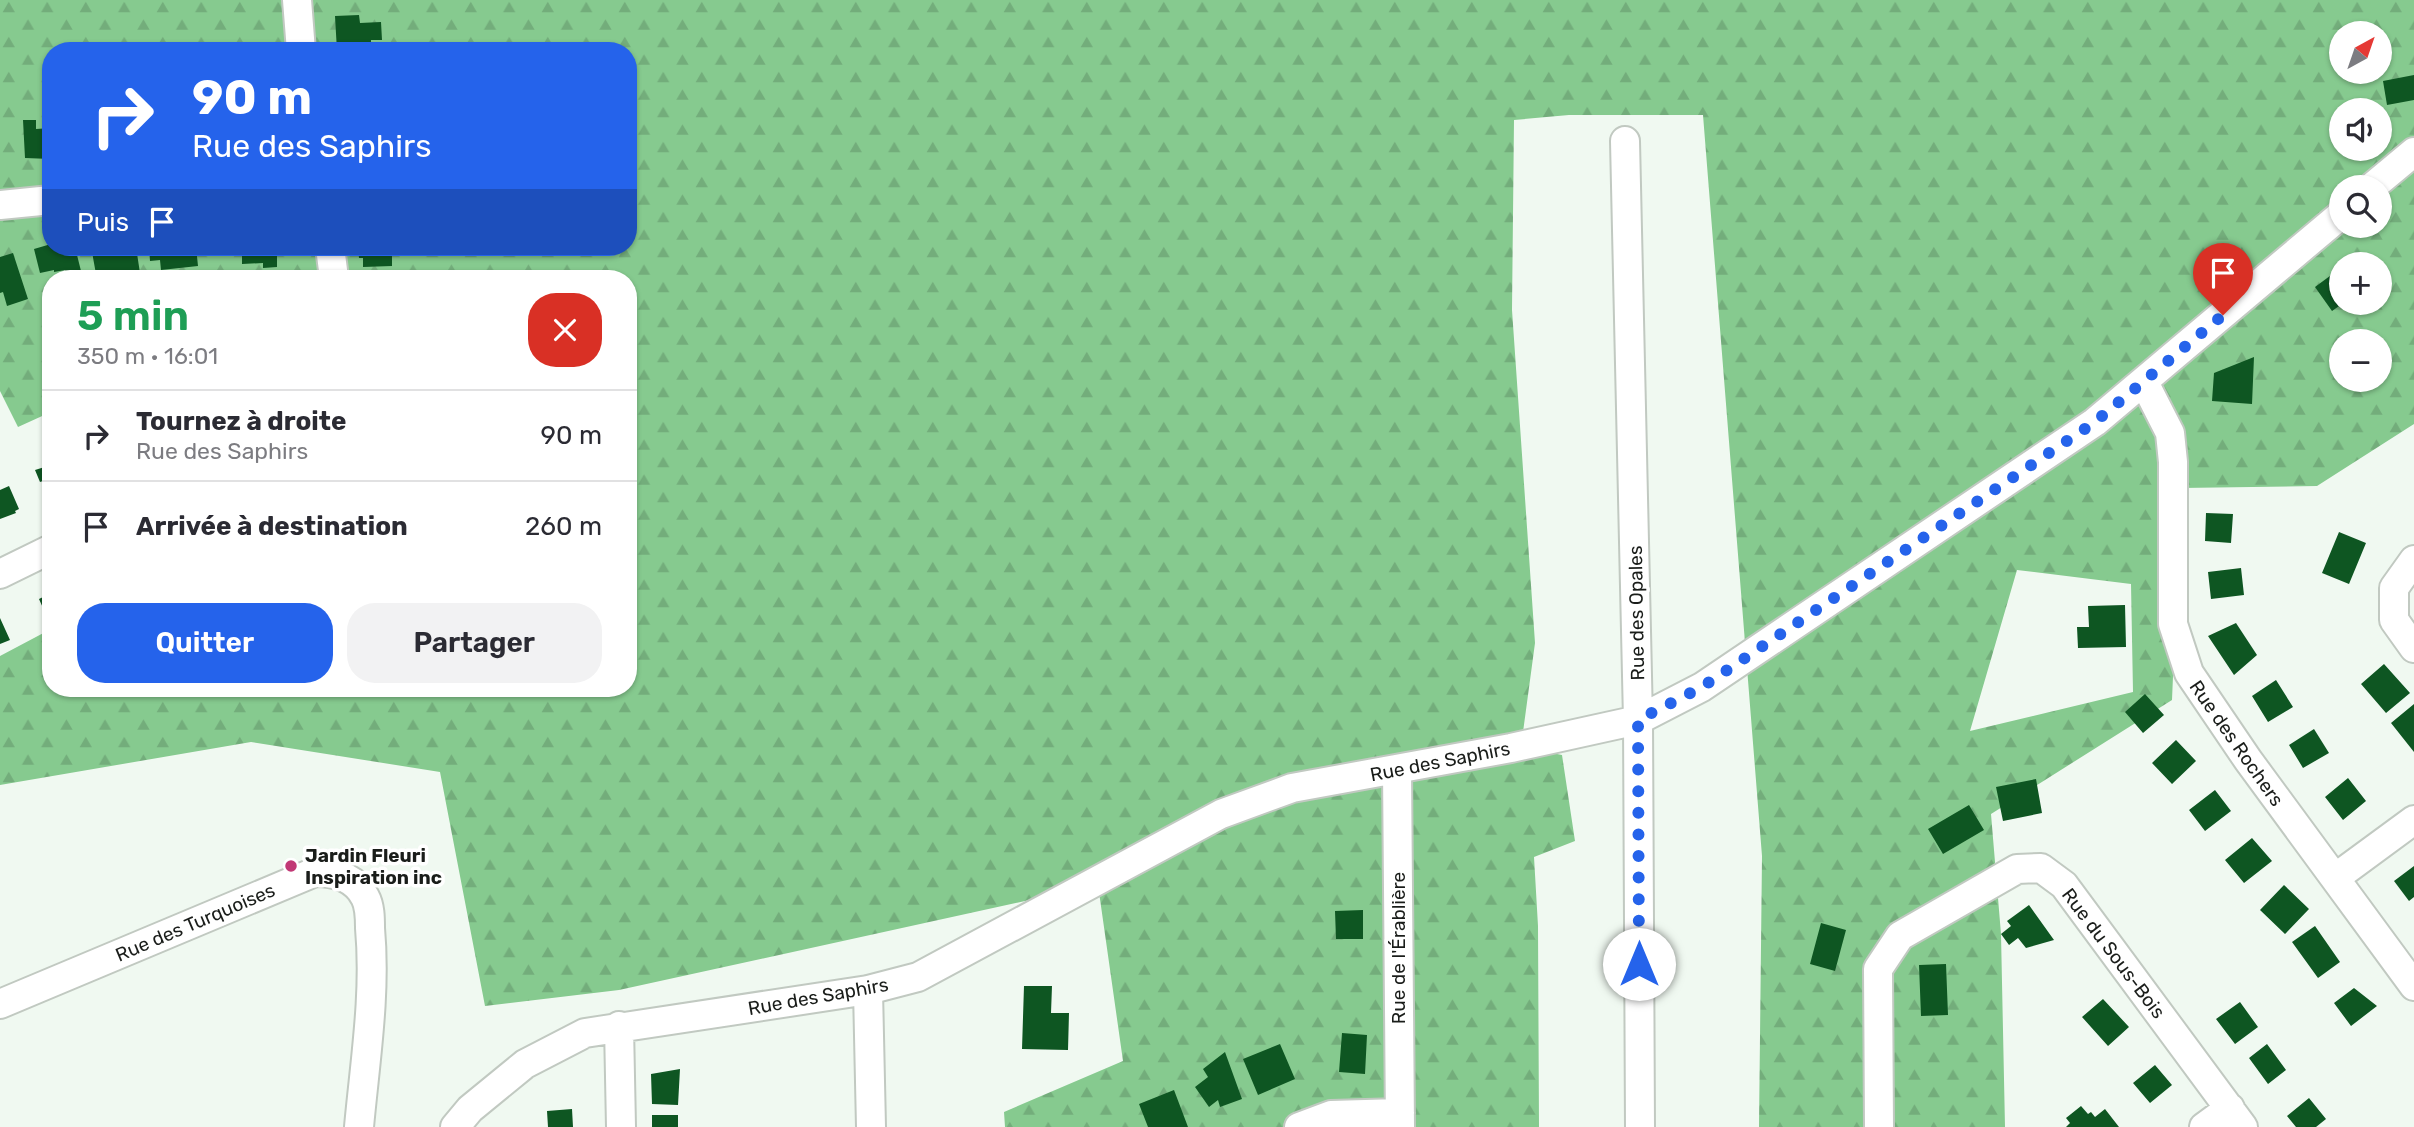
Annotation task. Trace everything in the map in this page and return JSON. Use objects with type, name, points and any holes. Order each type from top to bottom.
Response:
[{"type":"street","points":[[296,0],[300,42]]},
{"type":"street","name":"Rue des Opales","points":[[1625,141],[1638,720],[1640,1127]]},
{"type":"street","points":[[2386,175],[2414,152]]},
{"type":"street","points":[[0,205],[42,201]]},
{"type":"street","name":"Rue des Saphirs","points":[[455,1127],[470,1109],[525,1064],[585,1033],[868,990],[918,976],[1221,814],[1292,788],[1511,748],[1638,720],[1702,687],[2095,422],[2329,225]]},
{"type":"street","name":"Rue des Rochers","points":[[2144,382],[2170,433],[2173,462],[2173,624],[2189,673],[2240,749],[2414,986]]},
{"type":"street","points":[[0,574],[42,553]]},
{"type":"street","points":[[2414,560],[2394,588],[2393,620],[2414,648]]},
{"type":"street","name":"Rue de l'Érablière","points":[[1397,769],[1400,1120]]},
{"type":"street","points":[[2335,878],[2414,820]]},
{"type":"street","name":"Rue du Sous-Bois","points":[[1879,1127],[1878,969],[1900,936],[2017,869],[2041,868],[2064,885],[2237,1118]]},
{"type":"street","name":"Rue des Turquoises","points":[[0,1004],[315,872],[333,872],[359,888],[369,908],[374,966],[359,1127]]},
{"type":"street","points":[[868,990],[871,1127]]},
{"type":"street","points":[[619,1026],[621,1127]]},
{"type":"street","points":[[1299,1127],[1331,1115],[1400,1120]]},
{"type":"street","points":[[2203,1127],[2237,1118]]},
{"type":"green space","points":[[0,0],[2414,0],[2414,424],[2317,486],[2181,488],[2172,700],[1991,814],[2001,934],[2005,1127],[1759,1127],[1762,856],[1703,115],[1569,115],[1514,120],[1512,310],[1535,643],[1521,747],[1562,755],[1575,841],[1534,857],[1538,926],[1539,1127],[1005,1127],[1004,1112],[1123,1061],[1098,885],[619,990],[485,1006],[440,772],[251,742],[0,785],[0,656],[42,634],[42,697],[637,697],[637,270],[42,270],[42,416],[18,427],[0,391]],"holes":[[[2017,570],[2131,584],[2133,692],[1970,731]]]},
{"type":"building","points":[[359,15],[360,23],[381,22],[382,40],[336,42],[335,16]]},
{"type":"building","points":[[2414,75],[2414,100],[2392,104],[2392,98],[2386,98],[2384,84],[2392,84],[2392,79]]},
{"type":"building","points":[[23,120],[36,120],[36,129],[42,129],[42,159],[25,158]]},
{"type":"building","points":[[42,247],[42,256],[77,256],[81,270],[42,270],[40,273],[34,249]]},
{"type":"building","points":[[13,253],[28,299],[7,306],[3,292],[0,293],[0,257]]},
{"type":"building","points":[[93,256],[137,256],[140,270],[95,270]]},
{"type":"building","points":[[150,256],[197,256],[198,266],[161,270],[160,260],[150,261]]},
{"type":"building","points":[[242,256],[277,256],[277,267],[263,268],[263,263],[242,264]]},
{"type":"building","points":[[392,256],[392,266],[363,267],[363,258],[359,258]]},
{"type":"building","points":[[2329,277],[2329,307],[2315,287]]},
{"type":"building","points":[[2254,357],[2252,404],[2212,401],[2214,373]]},
{"type":"building","points":[[42,468],[42,481],[40,482],[35,470]]},
{"type":"building","points":[[9,486],[19,509],[16,513],[0,519],[0,490]]},
{"type":"building","points":[[2206,513],[2233,514],[2231,543],[2205,541]]},
{"type":"building","points":[[2339,532],[2366,543],[2349,584],[2322,573]]},
{"type":"building","points":[[2241,568],[2244,595],[2211,599],[2208,572]]},
{"type":"building","points":[[2125,605],[2126,647],[2078,648],[2077,627],[2089,627],[2088,606]]},
{"type":"building","points":[[0,618],[10,640],[0,644]]},
{"type":"building","points":[[2236,623],[2257,655],[2234,675],[2208,636]]},
{"type":"building","points":[[2384,664],[2410,693],[2386,713],[2361,684]]},
{"type":"building","points":[[2276,680],[2293,707],[2268,722],[2252,696]]},
{"type":"building","points":[[2145,694],[2164,715],[2143,733],[2125,712]]},
{"type":"building","points":[[2414,704],[2414,752],[2391,723]]},
{"type":"building","points":[[2314,729],[2329,753],[2303,768],[2289,745]]},
{"type":"building","points":[[2176,740],[2196,761],[2172,784],[2152,763]]},
{"type":"building","points":[[2348,778],[2366,801],[2343,820],[2325,797]]},
{"type":"building","points":[[2036,779],[2042,813],[2003,821],[1996,787]]},
{"type":"building","points":[[2215,790],[2231,811],[2205,831],[2189,810]]},
{"type":"building","points":[[1969,805],[1984,830],[1943,854],[1928,829]]},
{"type":"building","points":[[2252,838],[2272,861],[2244,883],[2225,860]]},
{"type":"building","points":[[2414,866],[2414,897],[2409,901],[2394,881]]},
{"type":"building","points":[[2284,885],[2309,909],[2285,934],[2260,910]]},
{"type":"building","points":[[2029,905],[2054,940],[2026,948],[2018,938],[2009,945],[2001,934],[2011,926],[2007,921]]},
{"type":"building","points":[[1363,910],[1363,939],[1336,939],[1335,911]]},
{"type":"building","points":[[1821,923],[1846,930],[1835,971],[1810,964]]},
{"type":"building","points":[[2315,926],[2340,962],[2318,978],[2292,942]]},
{"type":"building","points":[[1946,964],[1948,1015],[1921,1016],[1919,965]]},
{"type":"building","points":[[1024,986],[1052,986],[1051,1013],[1069,1013],[1068,1050],[1022,1049]]},
{"type":"building","points":[[2354,988],[2377,1006],[2351,1026],[2334,1003]]},
{"type":"building","points":[[2103,999],[2129,1027],[2108,1046],[2082,1017]]},
{"type":"building","points":[[2240,1002],[2258,1027],[2235,1044],[2216,1019]]},
{"type":"building","points":[[1342,1033],[1367,1035],[1365,1074],[1339,1072]]},
{"type":"building","points":[[1280,1044],[1295,1079],[1258,1095],[1243,1059]]},
{"type":"building","points":[[2267,1044],[2286,1070],[2268,1084],[2249,1058]]},
{"type":"building","points":[[1225,1052],[1242,1099],[1220,1107],[1218,1100],[1209,1107],[1195,1087],[1208,1077],[1203,1069]]},
{"type":"building","points":[[2155,1065],[2172,1085],[2150,1103],[2133,1083]]},
{"type":"building","points":[[680,1069],[678,1105],[652,1104],[651,1074]]},
{"type":"building","points":[[1174,1090],[1188,1127],[1148,1127],[1139,1104]]},
{"type":"building","points":[[2309,1098],[2326,1119],[2316,1127],[2296,1127],[2287,1116]]},
{"type":"building","points":[[2081,1106],[2095,1117],[2105,1109],[2119,1127],[2066,1127],[2070,1123],[2066,1118]]},
{"type":"building","points":[[572,1109],[573,1127],[548,1127],[547,1111]]},
{"type":"building","points":[[652,1115],[678,1115],[678,1127],[652,1127]]},
{"type":"place","name":"Jardin Fleuri Inspiration inc","points":[[291,866]]},
{"type":"route","points":[[1639,964],[1638,720],[1702,687],[2095,422],[2223,315]]}]
